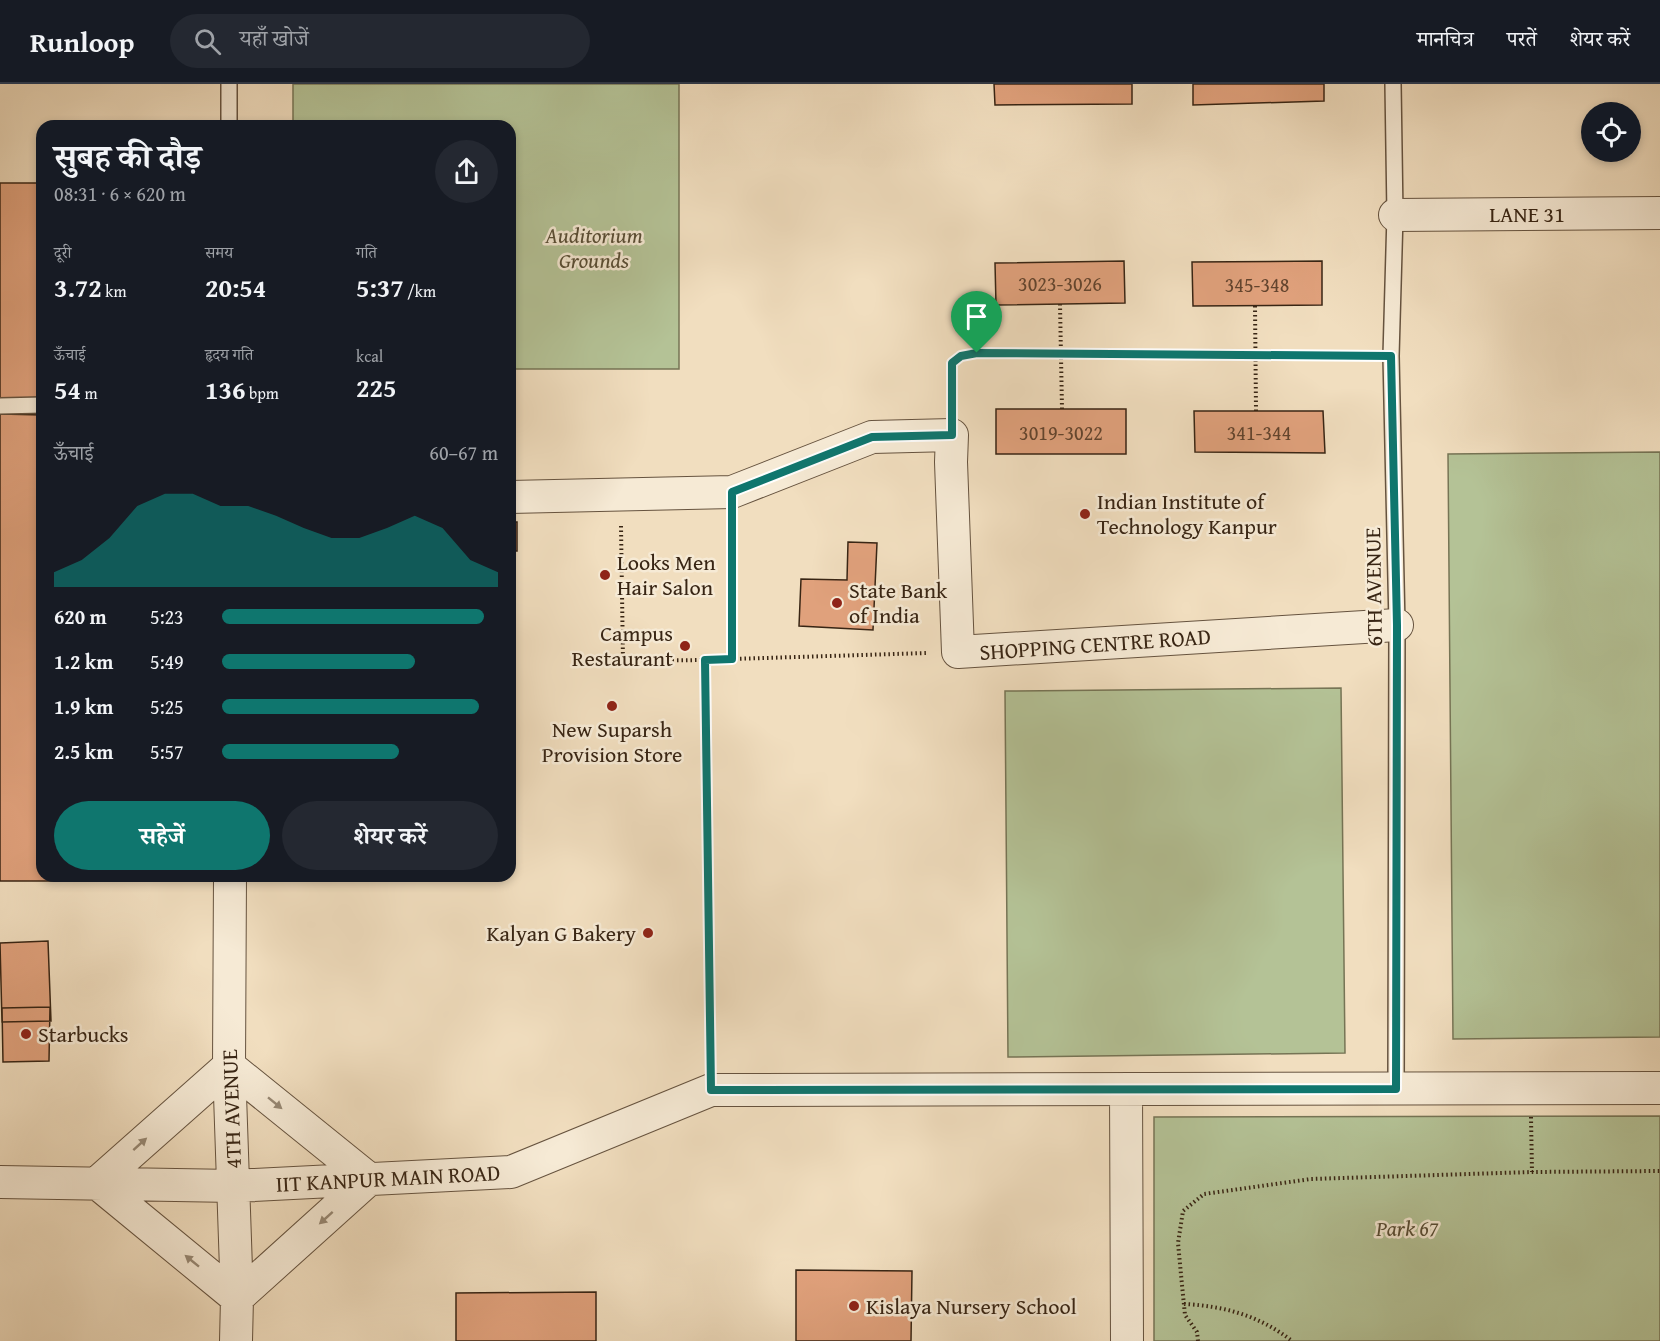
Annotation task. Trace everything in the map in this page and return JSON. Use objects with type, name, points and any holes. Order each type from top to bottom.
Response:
[{"type":"street","name":"LANE 31","points":[[1395,215],[1660,213]]},
{"type":"street","points":[[516,497],[732,492],[872,437],[952,435]]},
{"type":"street","name":"SHOPPING CENTRE ROAD","points":[[952,435],[958,652],[1397,625]]},
{"type":"street","name":"4TH AVENUE","points":[[230,882],[229,1066],[237,1298],[236,1341]]},
{"type":"street","points":[[229,1066],[369,1179],[237,1298],[97,1183],[229,1066]]},
{"type":"street","name":"IIT KANPUR MAIN ROAD","points":[[0,1182],[234,1186],[511,1172],[711,1090],[1660,1088]]},
{"type":"street","points":[[1126,1089],[1127,1341]]},
{"type":"lane","points":[[229,84],[229,120]]},
{"type":"lane","name":"6TH AVENUE","points":[[1393,84],[1395,215],[1391,356],[1397,625],[1396,1089]]},
{"type":"lane","points":[[0,406],[36,405]]},
{"type":"path","points":[[1060,304],[1062,410]]},
{"type":"path","points":[[1255,306],[1256,411]]},
{"type":"path","points":[[952,435],[952,363],[961,356],[977,353],[1391,356]]},
{"type":"path","points":[[732,492],[732,659]]},
{"type":"path","points":[[621,495],[622,661],[958,652]]},
{"type":"path","points":[[705,660],[711,1090]]},
{"type":"path","points":[[1531,1116],[1532,1172]]},
{"type":"path","points":[[1198,1341],[1197,1332],[1185,1315],[1178,1243],[1183,1211],[1204,1194],[1311,1179],[1532,1172],[1660,1171]]},
{"type":"path","points":[[1184,1304],[1209,1305],[1244,1313],[1275,1328],[1292,1341]]},
{"type":"green space","name":"Auditorium Grounds","points":[[293,84],[679,84],[679,369],[516,369],[516,120],[293,120]]},
{"type":"green space","points":[[1660,452],[1660,1037],[1453,1039],[1448,454]]},
{"type":"green space","points":[[1341,688],[1345,1053],[1008,1057],[1005,691]]},
{"type":"green space","name":"Park 67","points":[[1660,1116],[1660,1341],[1154,1341],[1154,1117]]},
{"type":"building","points":[[994,84],[1132,84],[1132,104],[995,105]]},
{"type":"building","points":[[1193,84],[1324,84],[1324,101],[1193,105]]},
{"type":"building","points":[[0,183],[36,183],[36,415],[0,414]]},
{"type":"building","points":[[1124,261],[1125,303],[996,305],[995,263]]},
{"type":"building","points":[[1322,261],[1322,305],[1193,306],[1192,262]]},
{"type":"building","points":[[0,405],[36,405],[36,881],[0,881]]},
{"type":"building","points":[[996,409],[1126,409],[1126,454],[996,454]]},
{"type":"building","points":[[1194,411],[1323,411],[1325,453],[1195,452]]},
{"type":"building","points":[[516,522],[517,522],[516,551]]},
{"type":"building","name":"State Bank of India","points":[[848,542],[877,543],[873,630],[799,626],[801,579],[847,580]]},
{"type":"building","points":[[48,941],[51,1021],[2,1022],[0,943]]},
{"type":"building","name":"Starbucks","points":[[50,1007],[49,1061],[3,1062],[2,1008]]},
{"type":"building","name":"Kislaya Nursery School","points":[[796,1270],[912,1271],[911,1341],[796,1341]]},
{"type":"building","points":[[596,1292],[596,1341],[456,1341],[456,1293]]},
{"type":"place","name":"Indian Institute of Technology Kanpur","points":[[1085,514]]},
{"type":"place","name":"Looks Men Hair Salon","points":[[605,575]]},
{"type":"place","name":"State Bank of India","points":[[837,603]]},
{"type":"place","name":"Campus Restaurant","points":[[685,646]]},
{"type":"place","name":"New Suparsh Provision Store","points":[[612,706]]},
{"type":"place","name":"Kalyan G Bakery","points":[[648,933]]},
{"type":"place","name":"Starbucks","points":[[26,1034]]},
{"type":"place","name":"Kislaya Nursery School","points":[[854,1306]]},
{"type":"route","points":[[977,353],[1391,356],[1397,625],[1396,1089],[711,1090],[705,660],[732,659],[732,492],[872,437],[952,435],[952,363],[961,356],[977,353]]}]
